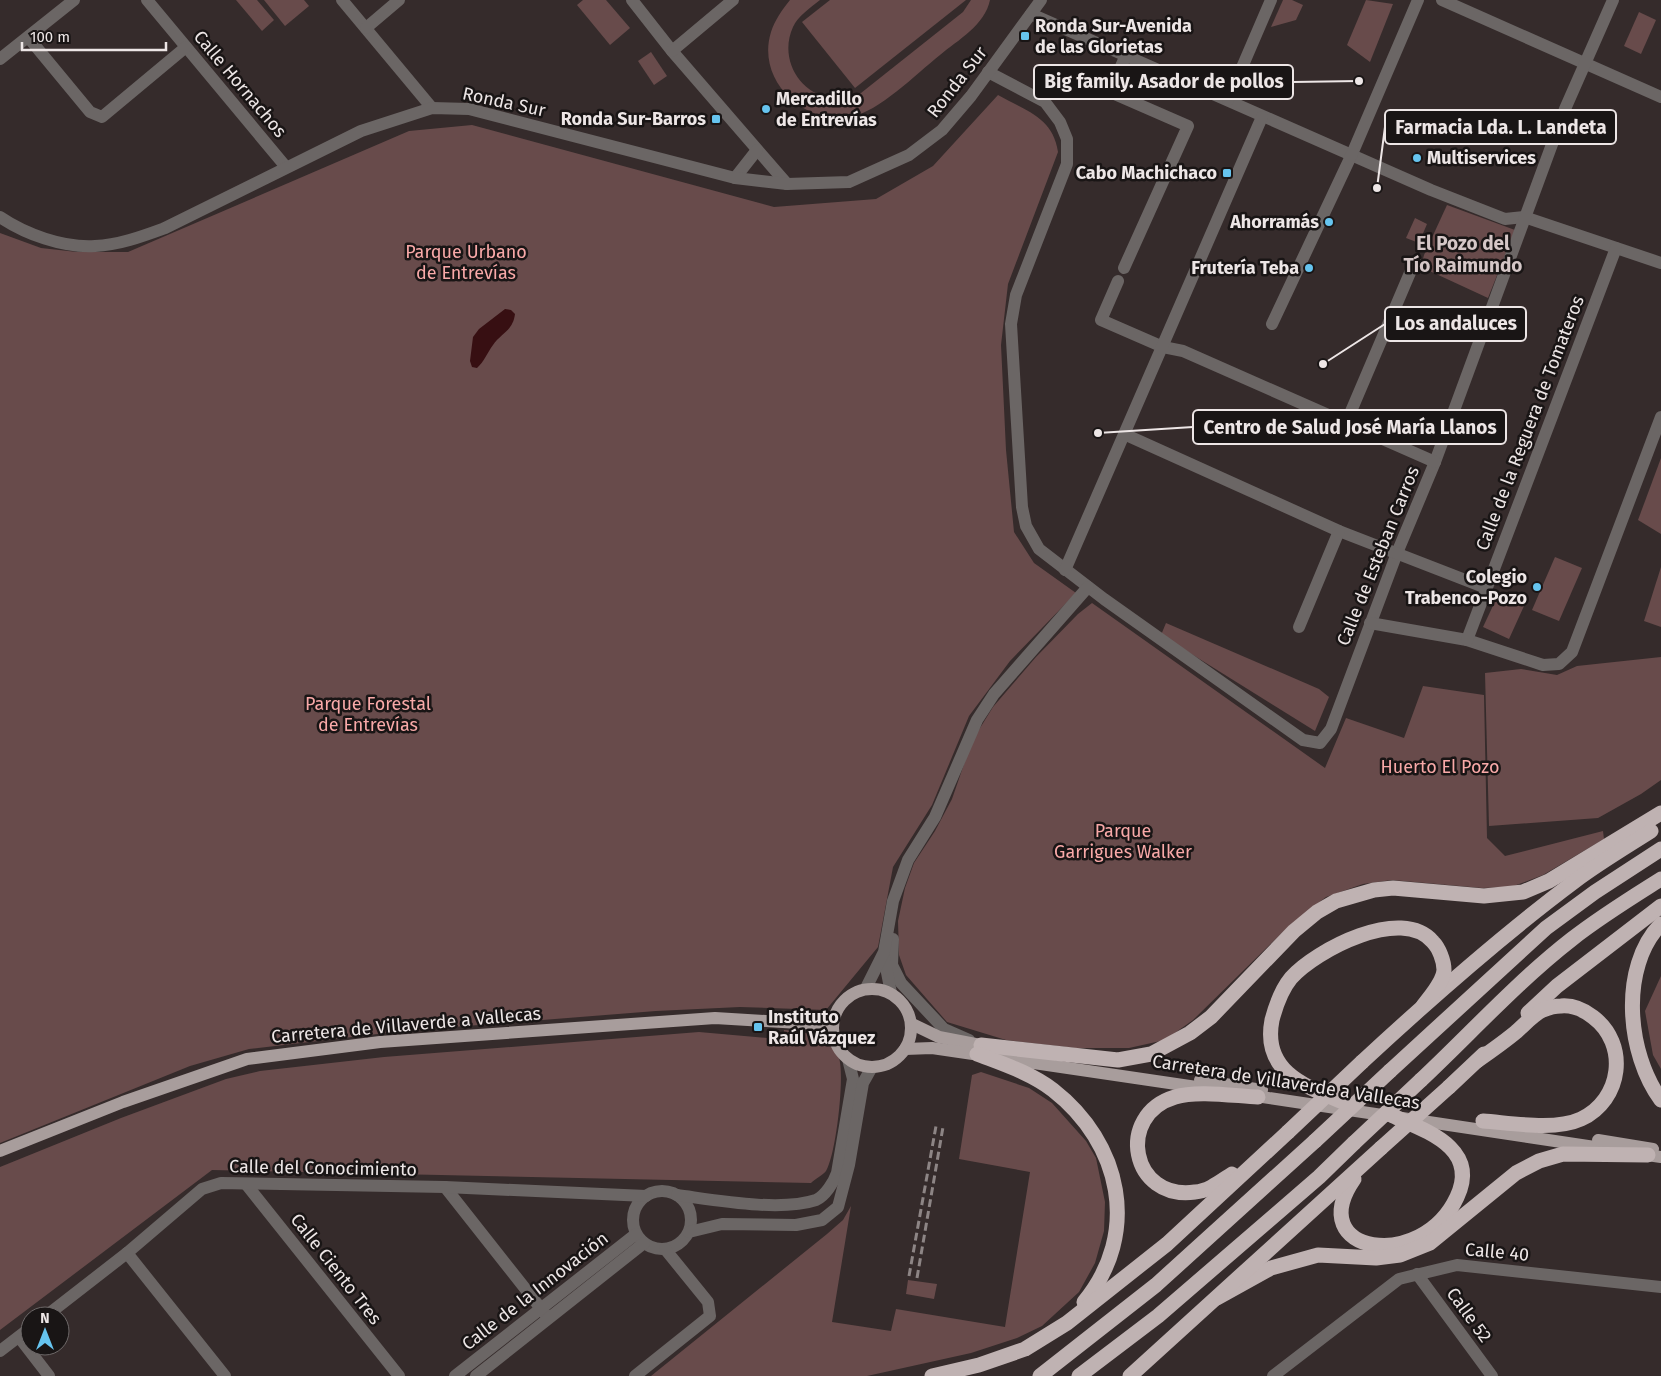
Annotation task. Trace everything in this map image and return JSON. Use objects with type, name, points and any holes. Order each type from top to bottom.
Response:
[{"type":"highway","points":[[979,1049],[1118,1060],[1151,1054],[1190,1033],[1211,1017],[1294,931],[1318,912],[1336,901],[1374,890],[1393,888],[1484,896],[1523,892],[1549,880],[1661,813]]},
{"type":"highway","points":[[932,1376],[979,1365],[1025,1350],[1067,1323],[1167,1244],[1423,1006],[1516,926],[1576,880],[1661,824]]},
{"type":"highway","points":[[1040,1376],[1156,1285],[1546,928],[1595,892],[1661,849]]},
{"type":"highway","points":[[1080,1376],[1158,1316],[1319,1177],[1538,968],[1596,920],[1661,879]]},
{"type":"highway","points":[[1130,1376],[1449,1087],[1557,986],[1661,906]]},
{"type":"highway","points":[[1661,924],[1644,948],[1635,972],[1632,997],[1633,1024],[1638,1049],[1647,1076],[1661,1100]]},
{"type":"highway","points":[[1343,1102],[1300,1084],[1284,1070],[1274,1055],[1270,1039],[1275,1008],[1291,978],[1304,967],[1337,946],[1369,933],[1403,928],[1428,936],[1438,947],[1442,961],[1444,970],[1441,979],[1423,1006]]},
{"type":"highway","points":[[1477,1061],[1501,1045],[1542,1010],[1562,1005],[1583,1010],[1598,1021],[1611,1036],[1617,1057],[1616,1074],[1610,1093],[1596,1109],[1581,1120],[1558,1126],[1483,1121]]},
{"type":"highway","points":[[979,1049],[1030,1075],[1052,1089],[1091,1128],[1102,1146],[1111,1167],[1116,1188],[1115,1241],[1108,1264],[1096,1288],[1067,1323]]},
{"type":"highway","points":[[1258,1097],[1193,1094],[1176,1096],[1158,1104],[1146,1116],[1138,1132],[1137,1150],[1140,1164],[1150,1179],[1163,1188],[1195,1192],[1211,1187],[1269,1149]]},
{"type":"highway","points":[[1366,1161],[1344,1192],[1340,1211],[1344,1227],[1355,1238],[1368,1244],[1384,1247],[1403,1244],[1423,1235],[1451,1210],[1459,1193],[1462,1179],[1460,1164],[1452,1148],[1441,1137],[1393,1116]]},
{"type":"highway","points":[[1217,1298],[1271,1268],[1318,1255],[1376,1258],[1400,1255],[1430,1243],[1516,1172],[1539,1161],[1563,1154],[1657,1154]]},
{"type":"main road","points":[[866,988],[879,988],[891,993],[905,1006],[912,1024],[911,1037],[906,1049],[897,1059],[885,1065],[872,1067],[859,1065],[848,1059],[836,1044],[832,1025],[835,1012],[843,1001],[854,992],[866,988]]},
{"type":"main road","name":"Carretera de Villaverde a Vallecas","points":[[0,1151],[123,1102],[247,1059],[390,1041],[716,1018],[832,1025]]},
{"type":"main road","name":"Carretera de Villaverde a Vallecas","points":[[912,1024],[938,1037],[979,1049],[1258,1097],[1657,1154]]},
{"type":"main road","name":"Carretera de Villaverde a Vallecas","points":[[906,1049],[979,1049],[1032,1055],[1483,1121],[1657,1154]]},
{"type":"street","points":[[0,60],[74,0]]},
{"type":"street","name":"Calle Hornachos","points":[[147,0],[286,167]]},
{"type":"street","points":[[342,0],[432,108]]},
{"type":"street","points":[[366,28],[399,0]]},
{"type":"street","points":[[632,0],[672,51],[787,184]]},
{"type":"street","points":[[672,51],[733,0]]},
{"type":"street","name":"Ronda Sur","points":[[0,217],[32,234],[64,242],[94,246],[134,239],[165,228],[361,131],[432,108],[469,109],[735,178],[787,184],[849,182],[909,155],[942,130],[1041,0]]},
{"type":"street","points":[[1228,100],[1271,0]]},
{"type":"street","points":[[1272,324],[1352,154],[1418,0]]},
{"type":"street","points":[[1442,0],[1661,97]]},
{"type":"street","name":"Calle de Esteban Carros","points":[[1088,587],[1303,740],[1320,743],[1331,729],[1396,553],[1435,462],[1524,217],[1585,63],[1613,0]]},
{"type":"street","points":[[1031,14],[1431,190],[1505,219],[1524,217],[1660,261]]},
{"type":"street","points":[[28,37],[90,112],[102,116],[186,47]]},
{"type":"street","points":[[1124,268],[1188,126],[1110,92],[1126,55]]},
{"type":"street","points":[[891,993],[884,952],[893,901],[908,860],[935,817],[977,720],[994,694],[1088,587],[1039,549],[1026,526],[1022,507],[1011,324],[1016,295],[1067,164],[1067,139],[1060,122],[1045,102],[988,72]]},
{"type":"street","points":[[1065,570],[1262,117]]},
{"type":"street","points":[[735,178],[757,150]]},
{"type":"street","name":"Calle de la Reguera de Tomateros","points":[[1467,640],[1616,248]]},
{"type":"street","points":[[1346,423],[1415,261]]},
{"type":"street","points":[[1118,281],[1102,320],[1163,346],[1183,351],[1435,462]]},
{"type":"street","points":[[1370,623],[1467,640],[1543,666],[1559,664],[1572,652],[1661,417]]},
{"type":"street","points":[[1124,434],[1339,531],[1486,588]]},
{"type":"street","points":[[1299,627],[1339,531]]},
{"type":"street","points":[[893,901],[892,965],[901,983],[944,1029],[979,1049]]},
{"type":"street","points":[[866,988],[884,952]]},
{"type":"street","points":[[635,1376],[710,1316],[708,1302],[665,1250],[640,1238],[633,1217],[635,1209],[646,1196],[661,1191],[677,1195],[733,1202],[789,1205],[818,1199],[834,1182],[837,1173],[853,1079],[848,1059]]},
{"type":"street","points":[[689,1232],[722,1224],[796,1225],[822,1220],[838,1206],[849,1167],[863,1083],[872,1067]]},
{"type":"street","name":"Calle del Conocimiento","points":[[59,1306],[202,1189],[221,1183],[445,1188],[646,1196]]},
{"type":"street","name":"Calle Ciento Tres","points":[[246,1184],[399,1376]]},
{"type":"street","points":[[445,1188],[546,1314]]},
{"type":"street","points":[[665,1250],[679,1244],[689,1232],[691,1216],[689,1207],[677,1195]]},
{"type":"street","name":"Calle de la Innovación","points":[[476,1376],[546,1314],[640,1238]]},
{"type":"street","points":[[127,1252],[225,1376]]},
{"type":"street","name":"Calle 40","points":[[1273,1376],[1399,1279],[1457,1264],[1661,1287]]},
{"type":"street","name":"Calle 52","points":[[1417,1274],[1492,1376]]},
{"type":"street","name":"Calle de la Innovación","points":[[455,1376],[546,1314]]},
{"type":"street","points":[[0,1351],[19,1337],[49,1376]]},
{"type":"green space","points":[[236,0],[257,0],[274,20],[262,31]]},
{"type":"green space","points":[[264,0],[304,0],[309,6],[285,26]]},
{"type":"green space","points":[[583,0],[606,0],[630,28],[610,45],[577,5]]},
{"type":"green space","points":[[790,0],[820,0],[795,23],[789,38],[788,50],[794,72],[801,81],[819,95],[835,98],[861,93],[963,12],[971,0],[990,0],[983,17],[970,31],[885,100],[861,114],[832,118],[816,114],[800,106],[787,96],[777,82],[770,67],[768,50],[771,32],[779,15]]},
{"type":"green space","points":[[830,0],[966,0],[855,88],[802,22]]},
{"type":"green space","points":[[1283,0],[1292,0],[1303,5],[1296,20],[1271,27]]},
{"type":"green space","points":[[1366,0],[1393,4],[1370,62],[1347,45]]},
{"type":"green space","points":[[1639,12],[1656,20],[1641,54],[1624,46]]},
{"type":"green space","points":[[651,52],[667,76],[654,85],[638,61]]},
{"type":"green space","name":"Parque Forestal de Entrevías","points":[[998,95],[1037,116],[1050,131],[1058,152],[1008,284],[1001,345],[1006,450],[1014,532],[1034,563],[1076,593],[1010,661],[969,716],[932,805],[893,867],[878,947],[826,1010],[740,1007],[656,1011],[403,1031],[249,1049],[190,1066],[0,1143],[0,233],[41,248],[77,252],[128,252],[409,131],[472,125],[774,207],[876,199],[933,166]]},
{"type":"green space","points":[[1447,205],[1515,230],[1488,298],[1421,267],[1424,255]]},
{"type":"green space","points":[[1415,218],[1427,224],[1419,243],[1406,238]]},
{"type":"green space","points":[[1661,458],[1661,534],[1638,520]]},
{"type":"green space","points":[[1555,557],[1582,568],[1559,621],[1532,610]]},
{"type":"green space","points":[[1661,567],[1661,627],[1644,621]]},
{"type":"green space","points":[[1498,595],[1524,606],[1509,639],[1483,627]]},
{"type":"green space","name":"Parque Garrigues Walker","points":[[1092,603],[1325,768],[1346,718],[1404,738],[1423,686],[1484,695],[1487,838],[1505,856],[1603,831],[1604,839],[1543,875],[1511,887],[1482,888],[1392,880],[1363,884],[1326,897],[1291,924],[1193,1020],[1165,1040],[1129,1048],[1075,1048],[1006,1040],[947,1022],[906,975],[899,955],[898,921],[905,888],[914,863],[935,831],[952,799],[972,741],[993,707],[1036,657],[1078,614]]},
{"type":"green space","points":[[1166,623],[1319,689],[1329,697],[1315,731],[1161,635]]},
{"type":"green space","points":[[1661,657],[1661,780],[1641,794],[1598,818],[1489,826],[1485,673],[1521,669],[1557,675],[1577,666]]},
{"type":"green space","points":[[1661,976],[1661,1069],[1653,1055],[1645,1011]]},
{"type":"green space","points":[[784,1030],[808,1033],[824,1040],[835,1051],[841,1067],[836,1133],[830,1162],[826,1171],[811,1183],[212,1170],[32,1306],[20,1306],[20,1315],[0,1330],[0,1167],[121,1118],[226,1079],[260,1071],[384,1057],[699,1032],[778,1039],[783,1037]]},
{"type":"green space","points":[[981,1072],[1029,1088],[1052,1103],[1086,1141],[1096,1158],[1105,1202],[1104,1231],[1095,1263],[1079,1292],[1042,1326],[1017,1338],[971,1353],[867,1376],[651,1376],[827,1234],[843,1220],[851,1206],[832,1322],[891,1331],[896,1309],[1005,1327],[1030,1172],[959,1159],[972,1075]]},
{"type":"green space","points":[[908,1280],[937,1284],[934,1299],[906,1294]]},
{"type":"shaded area","points":[[505,309],[511,310],[515,314],[512,324],[496,341],[479,366],[477,368],[472,367],[470,361],[473,337],[479,329]]},
{"type":"railway","points":[[909,1276],[936,1126]]},
{"type":"railway","points":[[917,1278],[943,1127]]},
{"type":"place","name":"Ronda Sur-Avenida de las Glorietas","points":[[1025,36]]},
{"type":"place","name":"Big family. Asador de pollos","points":[[1359,81]]},
{"type":"place","name":"Mercadillo de Entrevías","points":[[766,109]]},
{"type":"place","name":"Ronda Sur-Barros","points":[[716,119]]},
{"type":"place","name":"Multiservices","points":[[1417,158]]},
{"type":"place","name":"Cabo Machichaco","points":[[1227,173]]},
{"type":"place","name":"Farmacia Lda. L. Landeta","points":[[1377,188]]},
{"type":"place","name":"Ahorramás","points":[[1329,222]]},
{"type":"place","name":"Frutería Teba","points":[[1309,268]]},
{"type":"place","name":"Los andaluces","points":[[1323,364]]},
{"type":"place","name":"Centro de Salud José María Llanos","points":[[1098,433]]},
{"type":"place","name":"Colegio Trabenco-Pozo","points":[[1537,587]]},
{"type":"place","name":"Instituto Raúl Vázquez","points":[[758,1027]]},
{"type":"district","name":"El Pozo del Tío Raimundo","points":[[1463,254]]},
{"type":"park label","name":"Parque Urbano de Entrevías","points":[[466,262]]},
{"type":"park label","name":"Huerto El Pozo","points":[[1440,767]]}]
